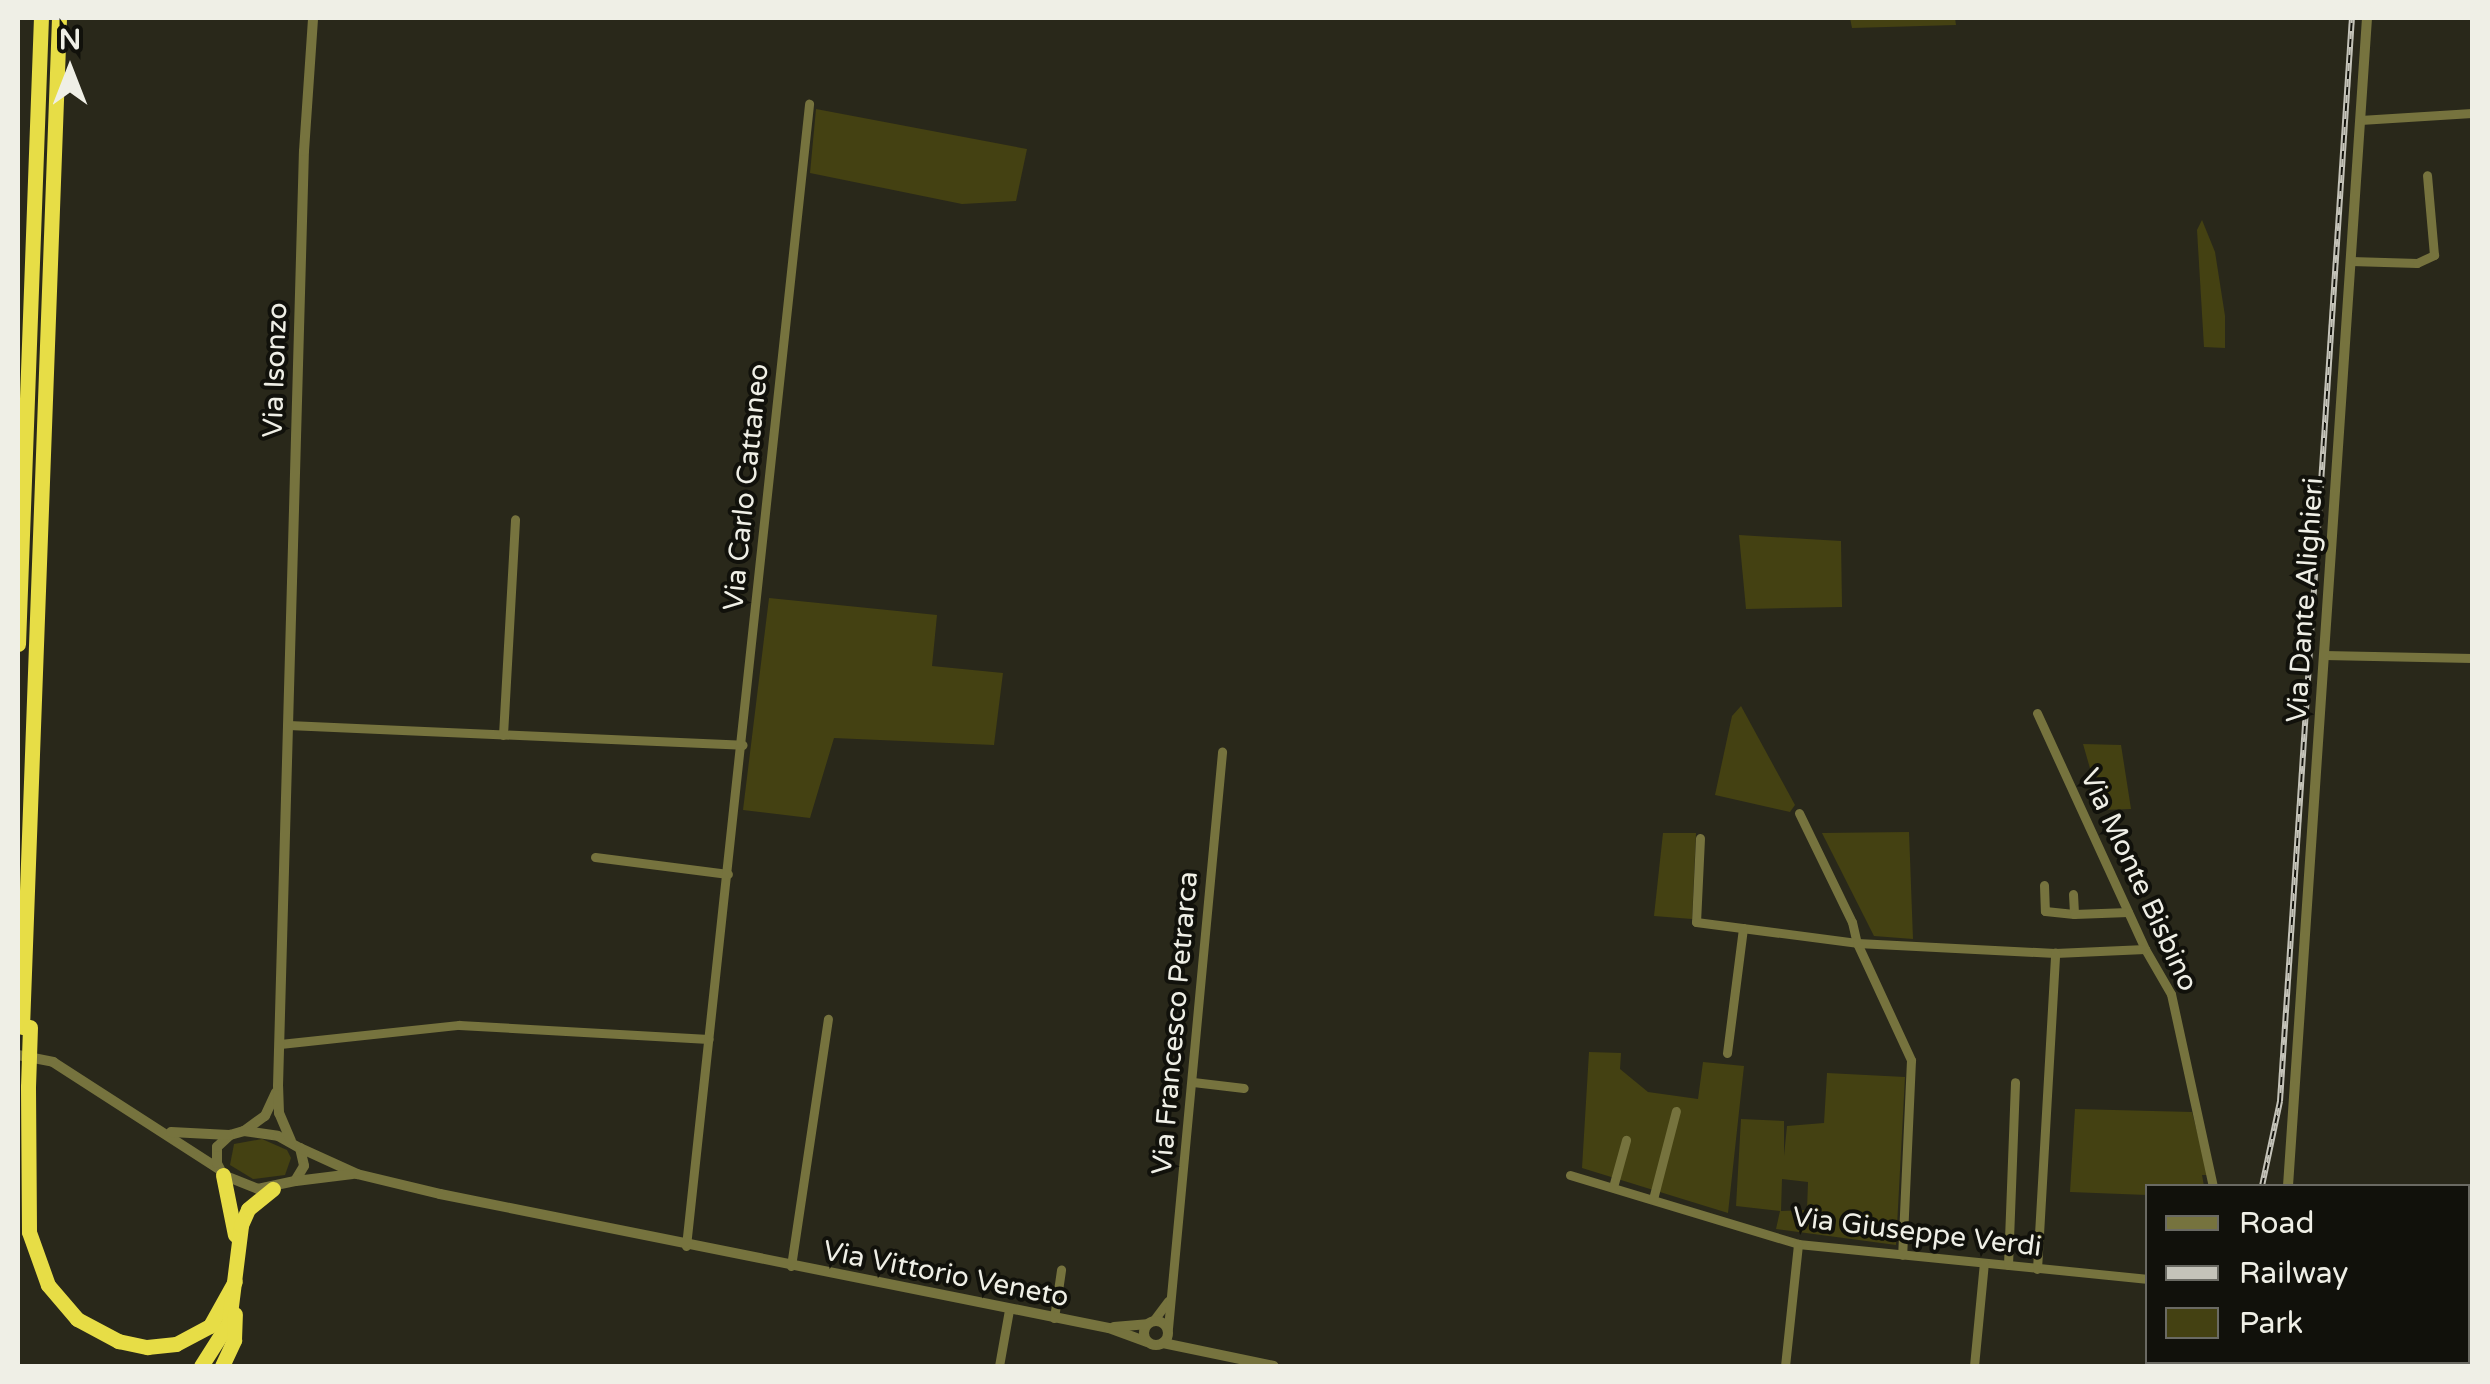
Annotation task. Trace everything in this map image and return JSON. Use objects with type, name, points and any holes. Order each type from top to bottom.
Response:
[{"type":"highway","points":[[18,644],[41,18]]},
{"type":"highway","points":[[18,1163],[24,1086],[58,18]]},
{"type":"highway","points":[[24,1086],[30,1232],[48,1285],[77,1319],[118,1341],[148,1347],[176,1344],[210,1326],[234,1281]]},
{"type":"highway","points":[[222,1173],[236,1249]]},
{"type":"highway","points":[[222,1366],[234,1340],[236,1249],[244,1216],[273,1189]]},
{"type":"highway","points":[[201,1366],[221,1338],[234,1298]]},
{"type":"street","name":"Via Isonzo","points":[[295,1144],[280,1113],[278,1086],[304,151],[313,18]]},
{"type":"street","name":"Via Dante Alighieri","points":[[2288,1184],[2367,18]]},
{"type":"street","name":"Via Carlo Cattaneo","points":[[686,1246],[743,745],[809,104]]},
{"type":"street","points":[[2360,120],[2472,113]]},
{"type":"street","points":[[2351,261],[2417,263],[2434,256],[2428,175]]},
{"type":"street","points":[[503,735],[515,519]]},
{"type":"street","points":[[2324,655],[2472,658]]},
{"type":"street","name":"Via Monte Bisbino","points":[[2037,712],[2145,949],[2171,994],[2213,1184]]},
{"type":"street","points":[[288,725],[743,745]]},
{"type":"street","name":"Via Francesco Petrarca","points":[[1167,1335],[1222,752]]},
{"type":"street","points":[[1799,813],[1852,922],[1857,943],[1910,1060],[1902,1254]]},
{"type":"street","points":[[1700,838],[1696,922],[1857,943],[2055,954],[2145,949]]},
{"type":"street","points":[[595,857],[728,874]]},
{"type":"street","points":[[2044,884],[2045,911],[2128,912]]},
{"type":"street","points":[[2073,894],[2074,914]]},
{"type":"street","points":[[1727,1052],[1743,928]]},
{"type":"street","points":[[2038,1268],[2055,954]]},
{"type":"street","points":[[790,1266],[828,1019]]},
{"type":"street","points":[[280,1044],[460,1025],[709,1039]]},
{"type":"street","points":[[18,1056],[52,1062],[166,1132],[244,1187],[273,1189],[295,1181],[357,1174]]},
{"type":"street","points":[[1193,1082],[1244,1088]]},
{"type":"street","points":[[2008,1265],[2015,1082]]},
{"type":"street","points":[[244,1131],[264,1116],[278,1086]]},
{"type":"street","points":[[1654,1199],[1676,1111]]},
{"type":"street","points":[[166,1132],[269,1133],[357,1174]]},
{"type":"street","points":[[222,1173],[217,1147],[230,1135]]},
{"type":"street","points":[[1612,1187],[1626,1140]]},
{"type":"street","points":[[295,1144],[304,1166],[295,1181]]},
{"type":"street","name":"Via Vittorio Veneto","points":[[357,1174],[686,1246],[1108,1328],[1147,1342],[1167,1335]]},
{"type":"street","name":"Via Giuseppe Verdi","points":[[1570,1175],[1798,1244],[2145,1279]]},
{"type":"street","points":[[1785,1366],[1798,1244]]},
{"type":"street","points":[[1974,1366],[1984,1263]]},
{"type":"street","points":[[1054,1318],[1061,1270]]},
{"type":"street","points":[[1147,1342],[1150,1322],[1170,1299]]},
{"type":"street","points":[[999,1366],[1010,1310]]},
{"type":"street","points":[[1150,1322],[1190,1349],[1274,1366]]},
{"type":"street","name":"Via Vittorio Veneto","points":[[1108,1328],[1150,1322]]},
{"type":"green space","points":[[1850,18],[1955,18],[1956,25],[1852,28]]},
{"type":"green space","points":[[816,109],[1027,149],[1016,201],[962,204],[810,173]]},
{"type":"green space","points":[[2202,220],[2215,252],[2225,316],[2225,348],[2204,347],[2197,230]]},
{"type":"green space","points":[[1739,535],[1841,541],[1842,607],[1746,609]]},
{"type":"green space","points":[[769,598],[937,615],[932,666],[1003,673],[994,745],[834,738],[810,818],[743,810]]},
{"type":"green space","points":[[1741,706],[1795,805],[1790,812],[1715,795],[1732,716]]},
{"type":"green space","points":[[2083,744],[2121,745],[2131,809],[2102,810]]},
{"type":"green space","points":[[1909,832],[1913,939],[1874,936],[1822,833]]},
{"type":"green space","points":[[1663,833],[1696,833],[1692,919],[1654,916]]},
{"type":"green space","points":[[1589,1052],[1621,1053],[1620,1069],[1648,1092],[1698,1099],[1703,1062],[1744,1066],[1728,1213],[1582,1168]]},
{"type":"green space","points":[[1827,1073],[1905,1077],[1896,1245],[1776,1229],[1780,1211],[1736,1206],[1741,1119],[1784,1121],[1784,1156],[1787,1126],[1824,1123]],"holes":[[[1782,1179],[1808,1182],[1807,1210],[1781,1211]]]},
{"type":"green space","points":[[2075,1109],[2192,1112],[2208,1175],[2202,1175],[2204,1184],[2145,1184],[2145,1195],[2070,1192]]},
{"type":"green space","points":[[262,1139],[287,1150],[291,1158],[285,1175],[253,1179],[230,1165],[234,1144]]},
{"type":"railway","points":[[2262,1184],[2280,1101],[2352,18]]}]
